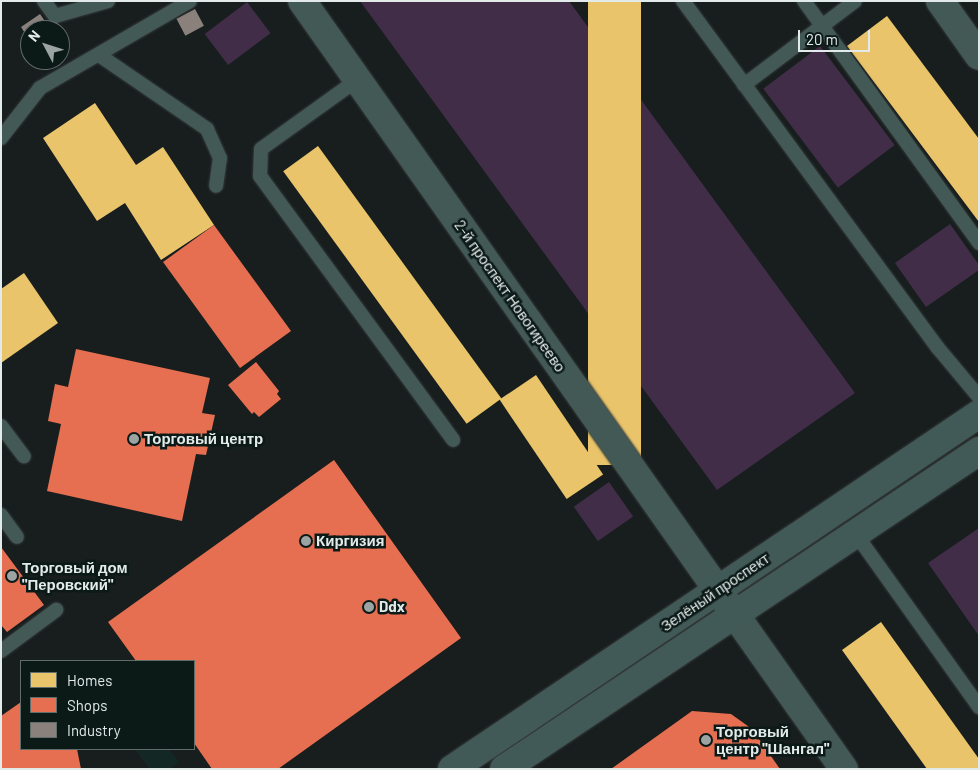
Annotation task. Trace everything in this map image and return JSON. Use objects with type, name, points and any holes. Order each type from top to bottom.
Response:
[{"type":"main road","name":"Зелёный проспект","points":[[452,769],[979,414]]},
{"type":"main road","name":"Зелёный проспект","points":[[504,769],[979,451]]},
{"type":"street","name":"2-й проспект Новогиреево","points":[[302,1],[733,614]]},
{"type":"street","points":[[940,1],[979,56]]},
{"type":"street","points":[[733,614],[836,765]]},
{"type":"lane","points":[[44,1],[55,16],[108,1]]},
{"type":"lane","points":[[1,138],[40,88],[190,1]]},
{"type":"lane","points":[[683,1],[938,348],[979,397]]},
{"type":"lane","points":[[804,1],[979,243]]},
{"type":"lane","points":[[744,85],[855,1]]},
{"type":"lane","points":[[99,55],[207,129],[220,158],[216,186]]},
{"type":"lane","points":[[357,80],[261,149],[260,176],[453,440]]},
{"type":"lane","points":[[1,426],[24,456]]},
{"type":"lane","points":[[1,515],[17,537]]},
{"type":"lane","points":[[854,533],[979,707]]},
{"type":"lane","points":[[1,651],[56,610]]},
{"type":"shaded area","points":[[360,1],[569,1],[855,393],[717,490]]},
{"type":"shaded area","points":[[247,2],[270,33],[228,65],[205,34]]},
{"type":"shaded area","points":[[820,46],[895,145],[838,188],[763,89]]},
{"type":"shaded area","points":[[950,224],[979,265],[979,270],[926,307],[895,263]]},
{"type":"shaded area","points":[[609,482],[633,516],[598,541],[574,507]]},
{"type":"shaded area","points":[[979,528],[979,636],[928,563]]},
{"type":"shaded area","points":[[136,750],[170,750],[179,762],[170,769],[150,769]]},
{"type":"building: Homes","points":[[588,1],[641,1],[641,465],[588,465]]},
{"type":"building: Homes","points":[[887,16],[979,139],[979,222],[847,46]]},
{"type":"building: Homes","points":[[95,103],[136,165],[163,147],[214,225],[161,260],[125,203],[97,221],[43,138]]},
{"type":"building: Homes","points":[[318,146],[501,398],[467,424],[283,171]]},
{"type":"building: Homes","points":[[24,273],[58,323],[1,363],[1,289]]},
{"type":"building: Homes","points":[[536,375],[603,474],[567,499],[500,400]]},
{"type":"building: Homes","points":[[881,622],[979,759],[979,769],[927,769],[842,650]]},
{"type":"building: Shops","points":[[214,225],[291,331],[240,368],[163,262]]},
{"type":"building: Shops","name":"Торговый центр","points":[[76,349],[210,378],[202,413],[215,415],[206,455],[196,454],[182,521],[47,491],[61,424],[48,421],[55,384],[68,387]]},
{"type":"building: Shops","points":[[256,362],[279,391],[277,394],[281,399],[259,417],[254,412],[252,414],[228,385]]},
{"type":"building: Shops","name":"Киргизия","points":[[334,460],[461,638],[278,769],[212,769],[195,744],[195,660],[135,660],[108,622]]},
{"type":"building: Shops","name":"Торговый дом \"Перовский\"","points":[[1,547],[44,605],[7,632],[1,625]]},
{"type":"building: Shops","points":[[20,703],[20,750],[77,750],[81,769],[1,769],[1,716]]},
{"type":"building: Shops","name":"Торговый центр \"Шангал\"","points":[[692,711],[731,714],[752,729],[780,769],[611,769]]},
{"type":"building: Industry","points":[[195,9],[204,26],[185,36],[176,19]]},
{"type":"building: Industry","points":[[40,14],[44,20],[31,20]]},
{"type":"place","name":"Торговый центр","points":[[134,439]]},
{"type":"place","name":"Киргизия","points":[[306,541]]},
{"type":"place","name":"Торговый дом \"Перовский\"","points":[[12,576]]},
{"type":"place","name":"Ddx","points":[[369,607]]},
{"type":"place","name":"Торговый центр \"Шангал\"","points":[[706,740]]}]
